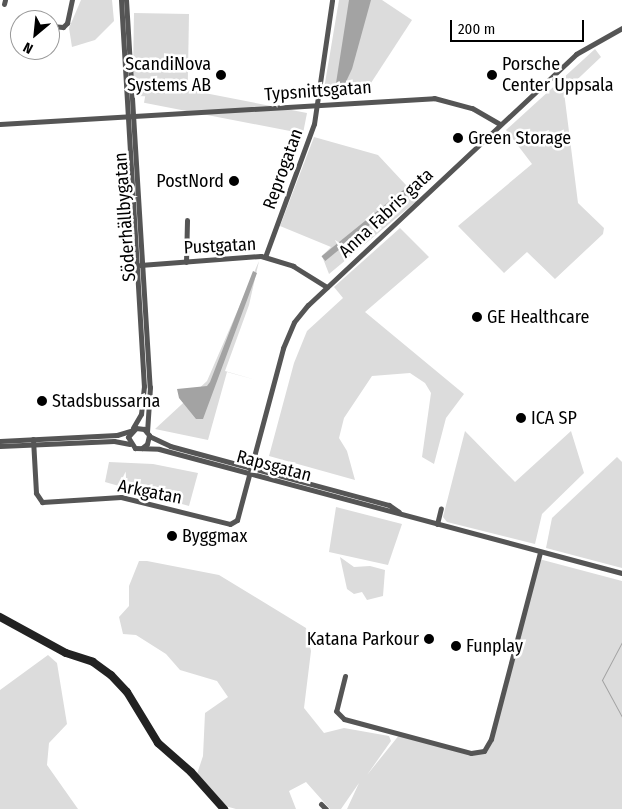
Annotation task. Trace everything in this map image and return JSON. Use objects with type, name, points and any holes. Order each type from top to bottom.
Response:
[{"type":"street","points":[[60,27],[67,24],[72,0]]},
{"type":"street","name":"Söderhällbygatan","points":[[121,0],[139,265],[150,387],[148,434]]},
{"type":"street","name":"Söderhällbygatan","points":[[126,0],[129,117]]},
{"type":"street","name":"Reprogatan","points":[[265,257],[310,141],[318,104],[332,0]]},
{"type":"street","name":"Anna Fabris gata","points":[[251,471],[285,343],[294,322],[327,287],[576,54],[622,28]]},
{"type":"street","name":"Typsnittsgatan","points":[[0,124],[434,98],[472,108],[500,124]]},
{"type":"street","points":[[186,262],[187,220]]},
{"type":"street","name":"Pustgatan","points":[[139,265],[265,257],[313,276],[327,287]]},
{"type":"street","name":"Söderhällbygatan","points":[[132,430],[141,414],[144,396],[139,265]]},
{"type":"street","points":[[0,441],[33,442],[114,441],[142,448],[147,444],[148,434],[141,428],[117,435],[33,442],[0,446]]},
{"type":"street","points":[[130,444],[132,430]]},
{"type":"street","name":"Rapsgatan","points":[[148,434],[161,443],[251,471],[437,524],[622,573]]},
{"type":"street","name":"Arkgatan","points":[[33,442],[36,493],[38,499],[47,504],[122,497],[230,524],[240,513],[251,471]]},
{"type":"street","name":"Rapsgatan","points":[[142,448],[159,449],[251,471]]},
{"type":"street","points":[[437,524],[441,508]]},
{"type":"street","points":[[345,676],[336,711],[344,719],[471,753],[484,751],[491,739],[540,552]]},
{"type":"street","points":[[0,617],[66,653],[93,662],[111,675],[127,692],[158,744],[191,772],[221,809]]},
{"type":"street","points":[[321,804],[326,809]]},
{"type":"shaded area","points":[[81,0],[112,0],[114,21],[95,40],[72,47],[69,28]]},
{"type":"shaded area","points":[[339,0],[382,0],[412,20],[369,86],[324,89]]},
{"type":"shaded area","points":[[349,0],[371,0],[352,69],[344,86],[336,83]]},
{"type":"shaded area","points":[[134,13],[189,14],[188,97],[133,96]]},
{"type":"shaded area","points":[[595,49],[601,57],[564,92],[578,203],[604,228],[603,234],[555,279],[527,252],[504,273],[458,226],[532,164],[506,130]]},
{"type":"shaded area","points":[[148,82],[307,113],[303,134],[144,103]]},
{"type":"shaded area","points":[[314,137],[378,155],[419,199],[329,274],[322,256],[331,247],[280,226]]},
{"type":"shaded area","points":[[407,187],[411,192],[325,261],[322,256]]},
{"type":"shaded area","points":[[400,228],[429,257],[365,312],[464,394],[446,418],[434,464],[422,457],[431,393],[425,383],[410,373],[372,376],[344,418],[339,438],[347,451],[355,480],[269,456],[294,363],[307,331],[343,298],[334,287]]},
{"type":"shaded area","points":[[259,261],[249,305],[225,371],[270,384],[227,372],[208,440],[155,429],[207,381]]},
{"type":"shaded area","points":[[253,271],[257,273],[203,419],[196,419],[179,398],[177,389],[207,386],[210,382]]},
{"type":"shaded area","points":[[465,431],[515,482],[571,431],[584,473],[542,514],[535,544],[447,522],[443,517]]},
{"type":"shaded area","points":[[617,457],[622,462],[622,568],[546,548],[552,518]]},
{"type":"shaded area","points":[[109,462],[153,464],[198,473],[189,506],[105,482]]},
{"type":"shaded area","points":[[336,507],[402,524],[388,565],[329,552]]},
{"type":"shaded area","points":[[340,557],[354,567],[370,566],[385,570],[383,596],[367,600],[362,592],[354,594],[347,589]]},
{"type":"shaded area","points":[[539,559],[622,581],[622,809],[347,809],[359,783],[341,809],[330,809],[306,782],[289,791],[296,809],[236,809],[225,806],[197,774],[203,756],[205,713],[228,697],[217,681],[180,670],[166,654],[136,635],[123,634],[119,617],[129,606],[129,586],[139,561],[147,561],[219,575],[306,628],[311,651],[304,708],[324,733],[344,728],[389,736],[391,741],[367,775],[400,734],[471,753],[484,751],[491,739]]},
{"type":"shaded area","points":[[48,655],[57,663],[67,724],[49,743],[47,765],[78,809],[0,809],[0,690]]},
{"type":"waterway","points":[[622,642],[602,680],[622,717]]},
{"type":"place","name":"ScandiNova Systems AB","points":[[221,75]]},
{"type":"place","name":"Porsche Center Uppsala","points":[[492,75]]},
{"type":"place","name":"Green Storage","points":[[458,138]]},
{"type":"place","name":"PostNord","points":[[234,181]]},
{"type":"place","name":"GE Healthcare","points":[[477,317]]},
{"type":"place","name":"Stadsbussarna","points":[[42,401]]},
{"type":"place","name":"ICA SP","points":[[521,418]]},
{"type":"place","name":"Byggmax","points":[[172,536]]},
{"type":"place","name":"Katana Parkour","points":[[429,639]]},
{"type":"place","name":"Funplay","points":[[456,646]]}]
